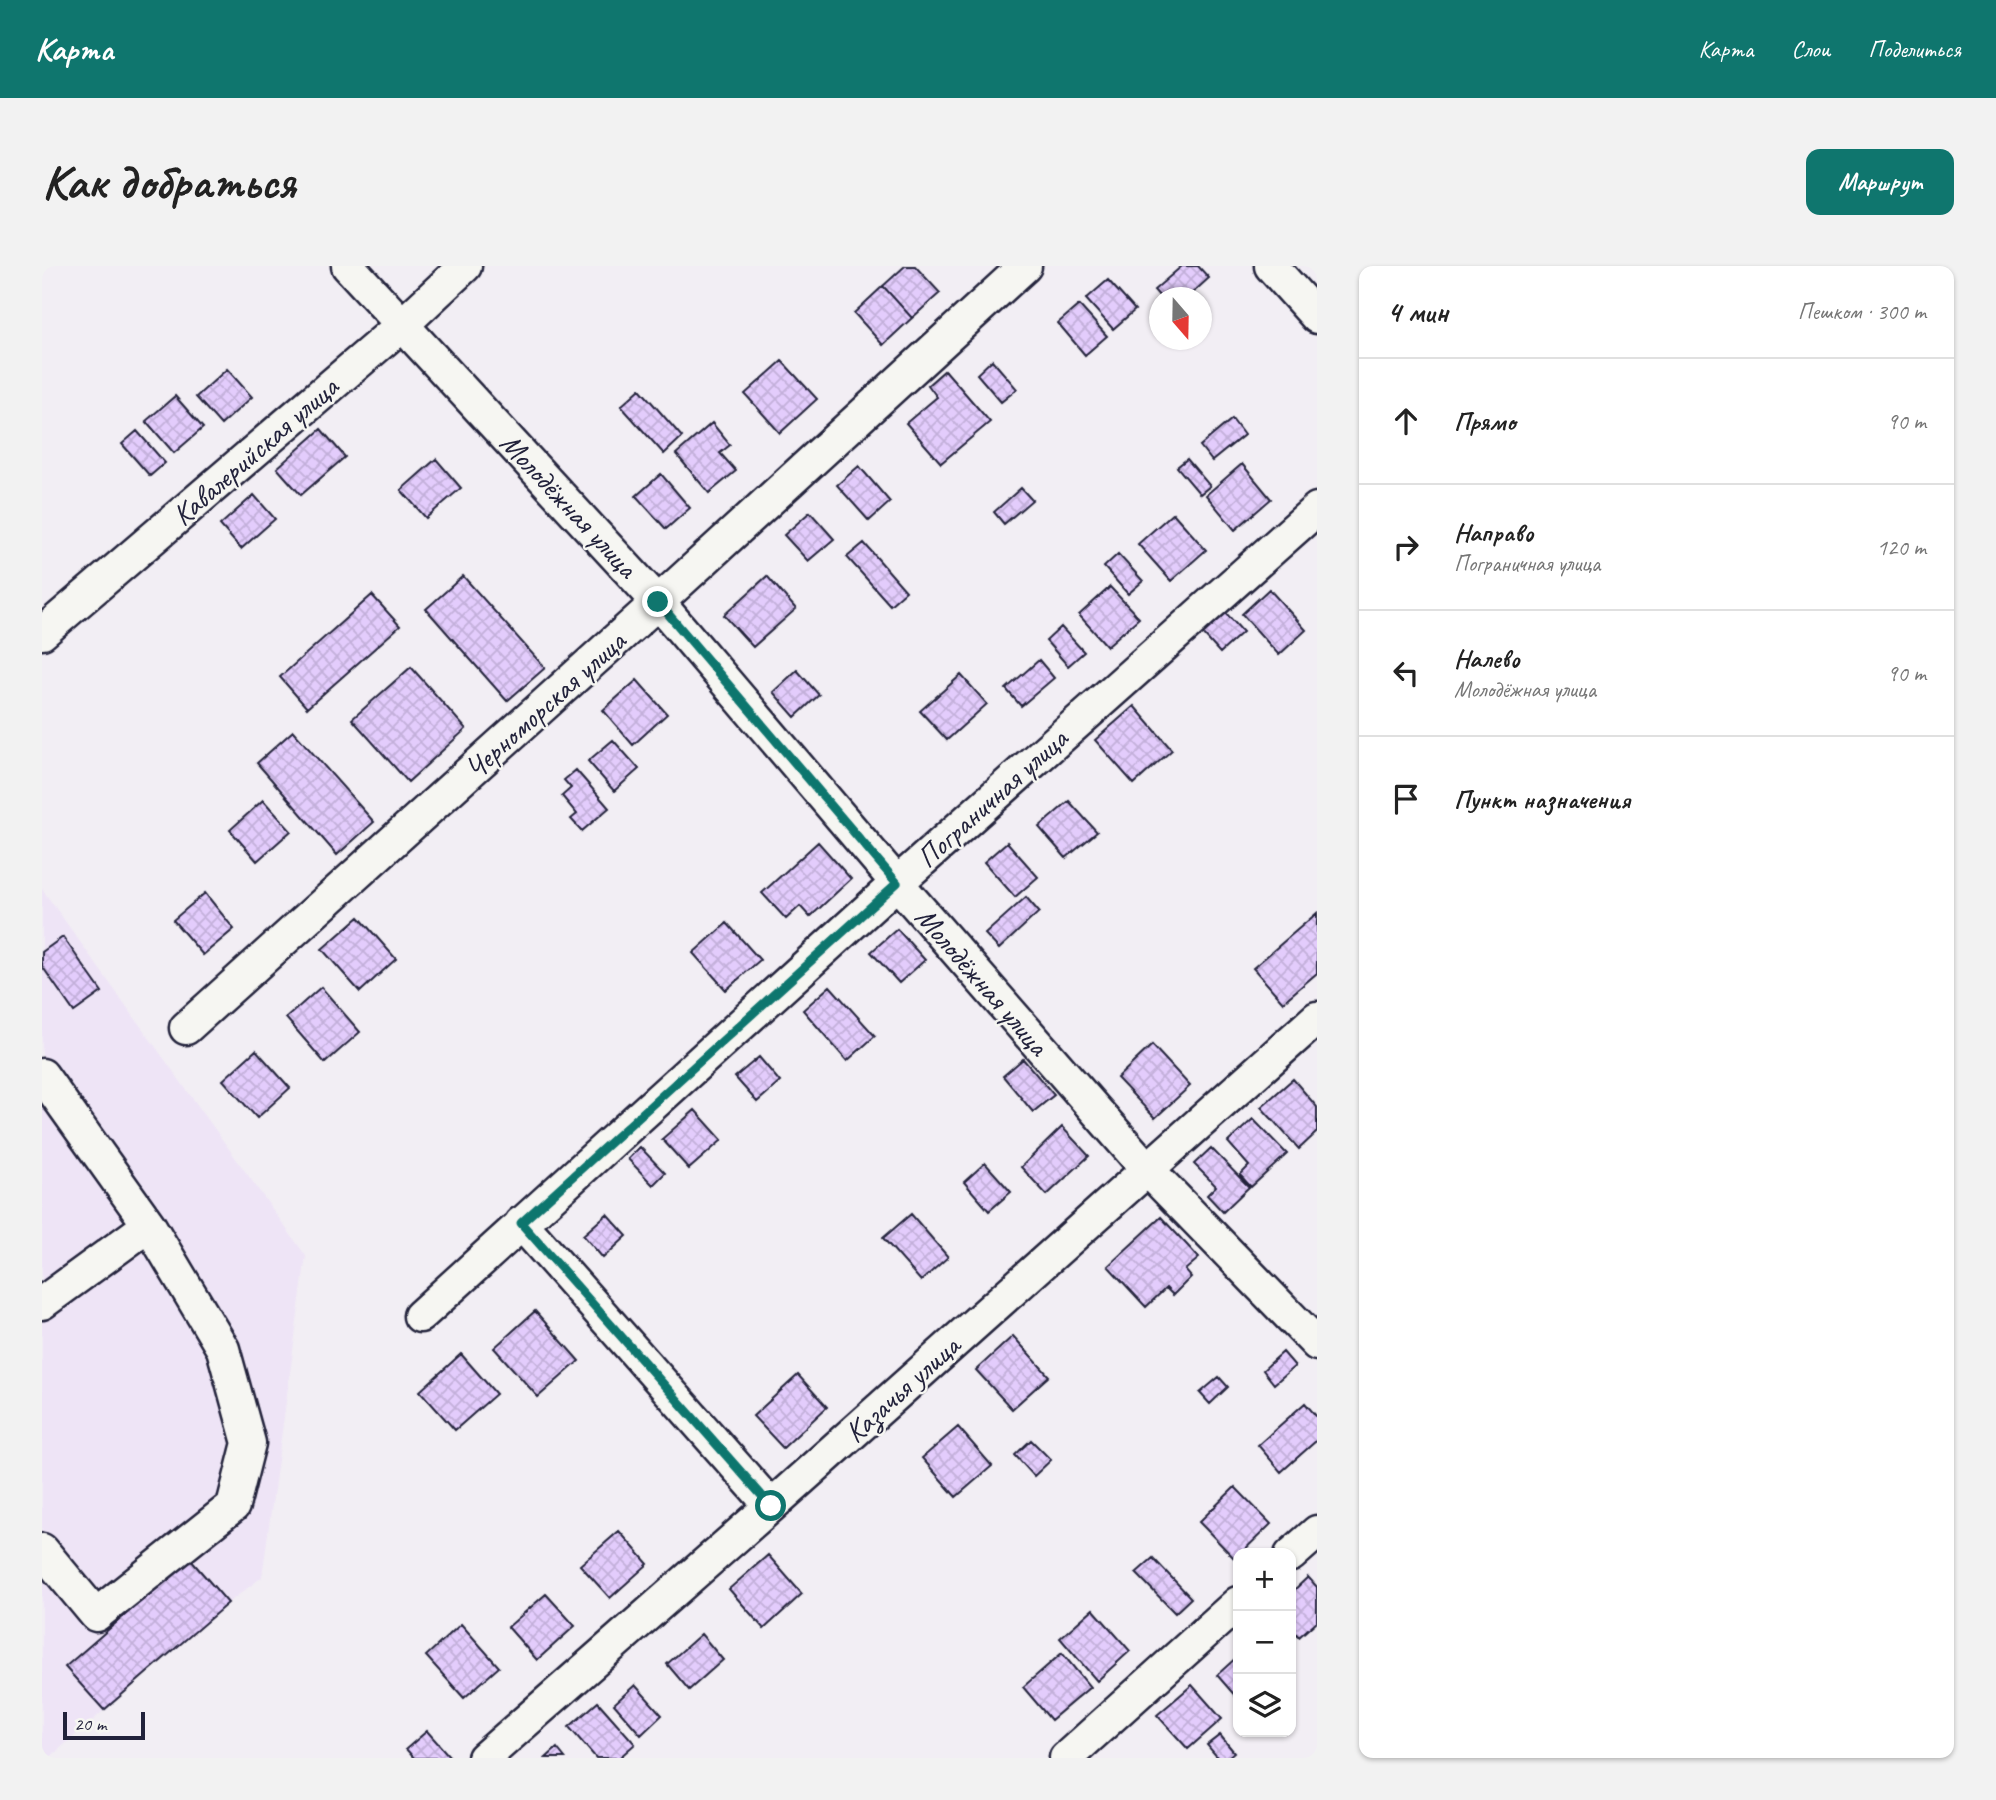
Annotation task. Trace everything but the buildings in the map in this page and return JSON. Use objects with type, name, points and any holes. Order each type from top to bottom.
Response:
[{"type":"street","name":"Молодёжная улица","points":[[348,266],[658,602],[897,883],[1147,1170],[1317,1344]]},
{"type":"street","name":"Кавалерийская улица","points":[[42,633],[402,325],[465,266]]},
{"type":"street","name":"Черноморская улица","points":[[186,1028],[1025,266]]},
{"type":"street","points":[[1271,266],[1317,317]]},
{"type":"street","name":"Пограничная улица","points":[[420,1316],[897,883],[1317,509]]},
{"type":"street","name":"Казачья улица","points":[[484,1758],[771,1506],[1317,1018]]},
{"type":"street","points":[[42,1074],[149,1225],[223,1349],[248,1443],[233,1506],[96,1615],[42,1550]]},
{"type":"street","points":[[521,1223],[771,1506]]},
{"type":"street","points":[[42,1303],[149,1225]]},
{"type":"street","points":[[1296,1551],[1317,1532]]},
{"type":"street","points":[[1066,1758],[1233,1608]]},
{"type":"shaded area","points":[[42,889],[306,1256],[262,1577],[228,1603],[49,1758],[42,1758]]},
{"type":"route","points":[[658,602],[897,883],[521,1223],[771,1506]]}]
